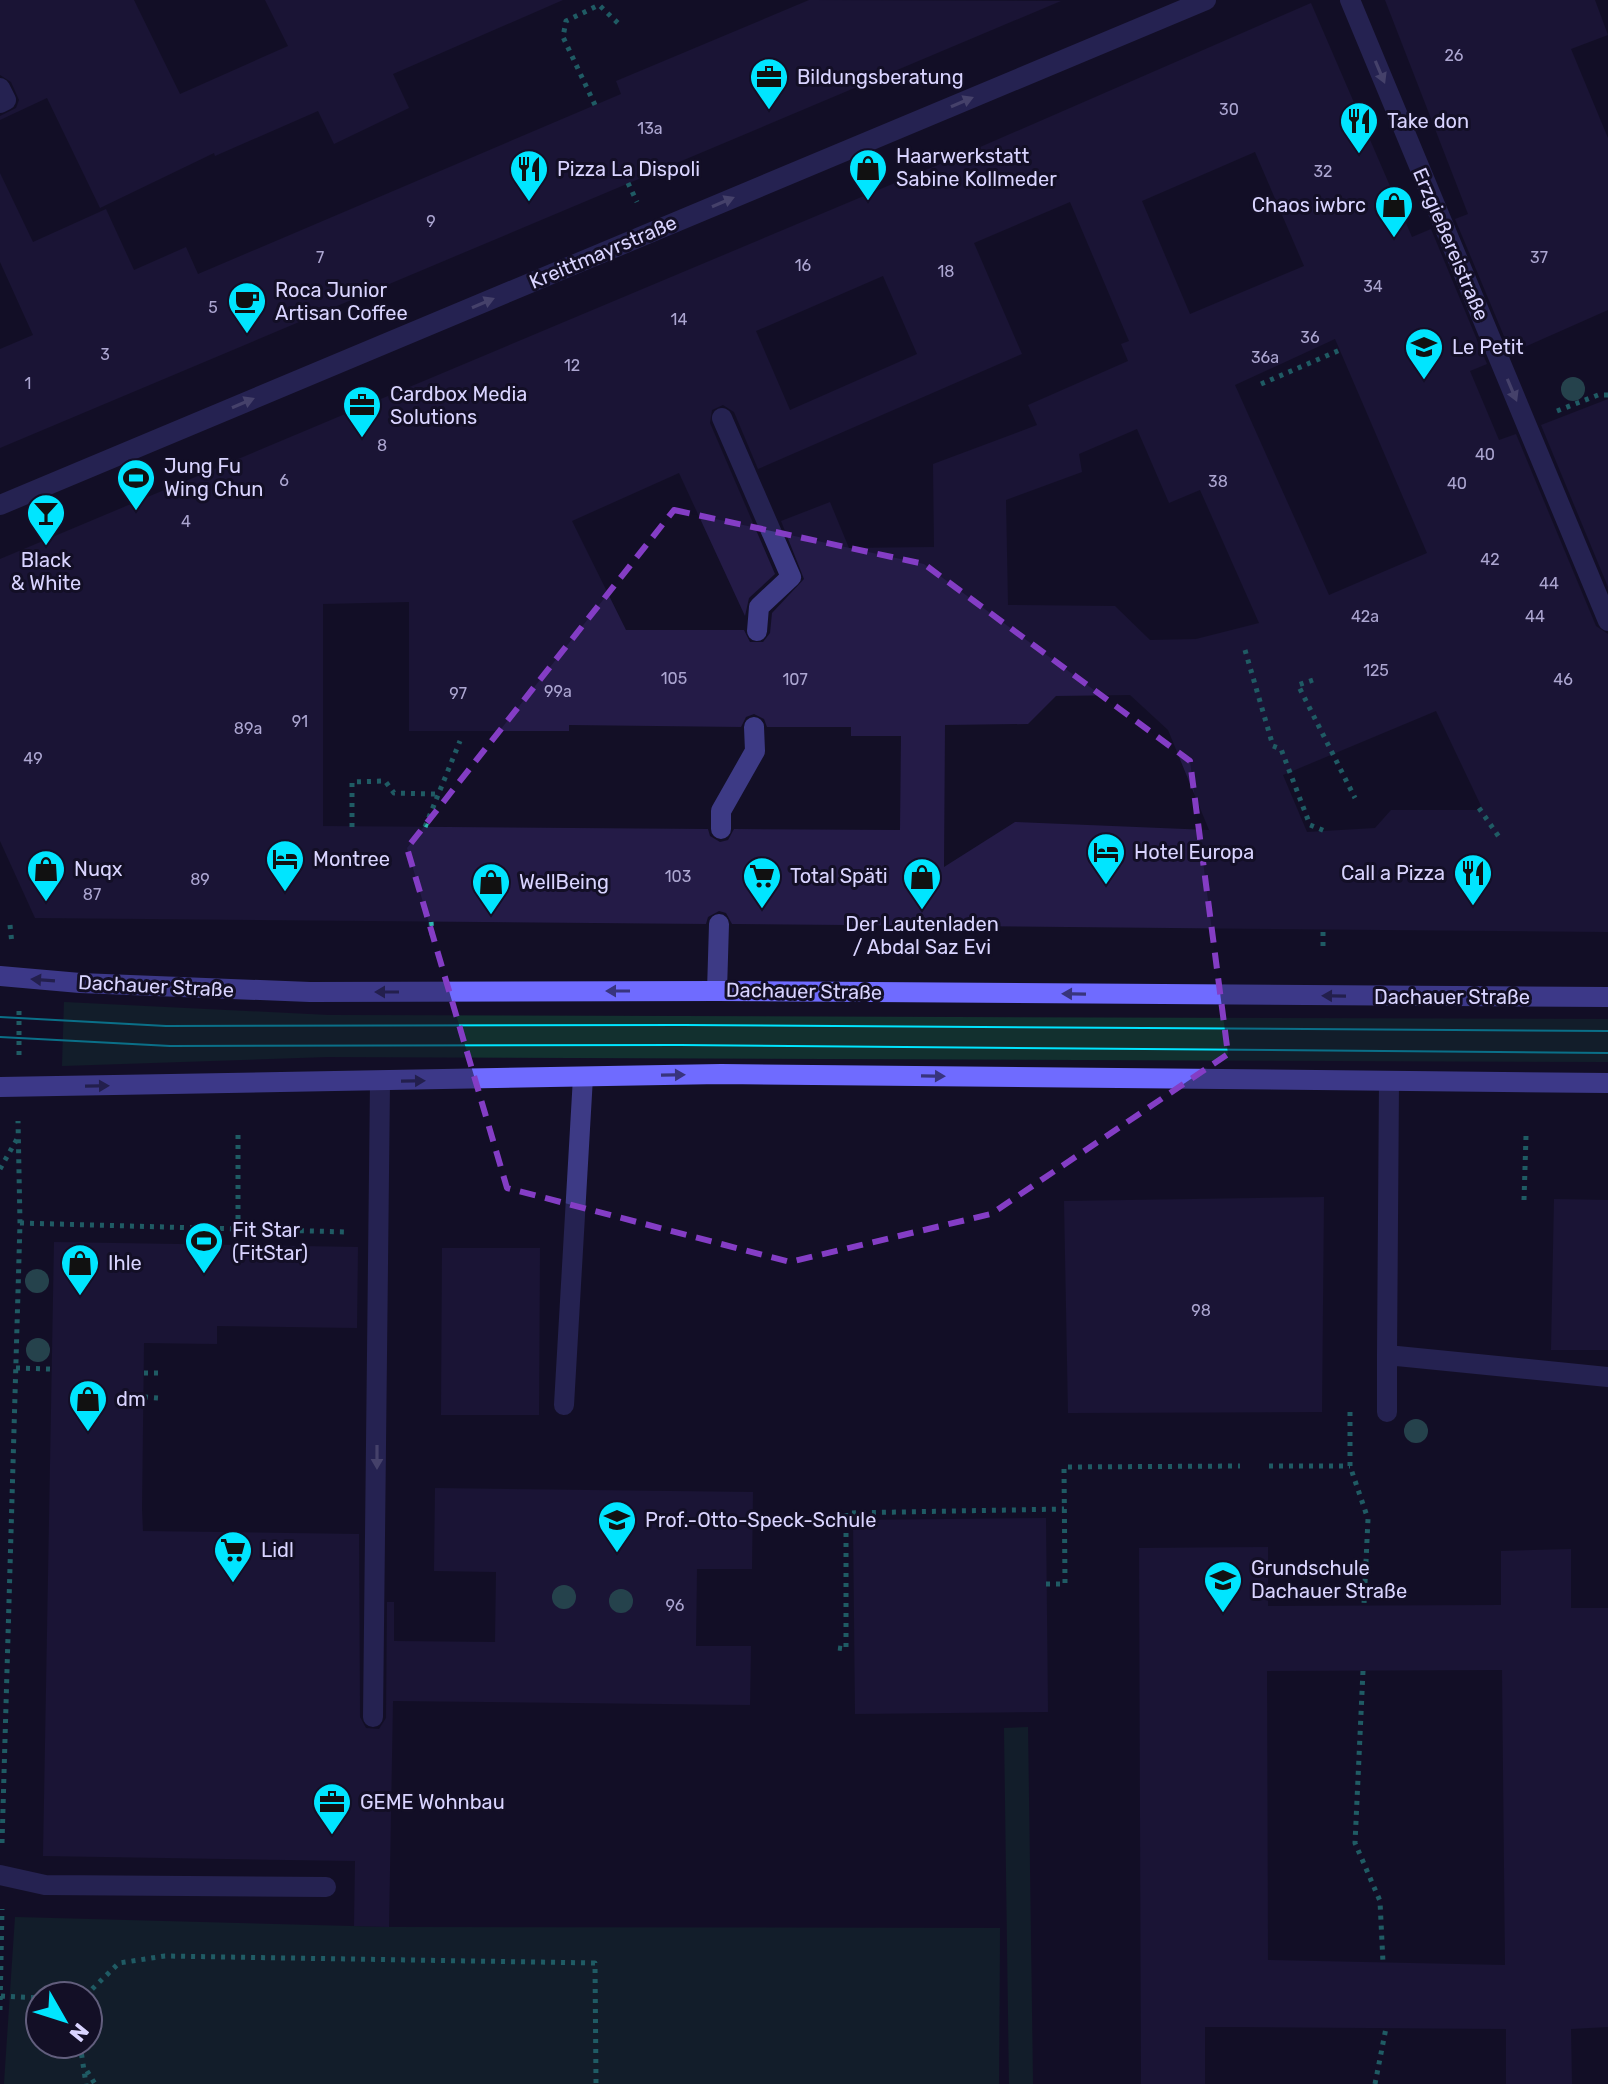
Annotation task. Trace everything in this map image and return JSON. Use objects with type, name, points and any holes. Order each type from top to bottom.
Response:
[{"type":"main road","name":"Dachauer Straße","points":[[8,977],[310,992],[717,991],[1608,997]]},
{"type":"main road","points":[[9,1087],[721,1074],[1608,1083]]},
{"type":"street","name":"Kreittmayrstraße","points":[[0,505],[1206,0]]},
{"type":"street","name":"Erzgießereistraße","points":[[1350,0],[1608,621]]},
{"type":"street","points":[[0,88],[6,100],[0,103]]},
{"type":"street","points":[[722,418],[791,577],[759,607],[757,631]]},
{"type":"street","points":[[721,829],[721,811],[755,751],[754,727]]},
{"type":"street","points":[[717,991],[719,924]]},
{"type":"street","points":[[564,1405],[583,1077]]},
{"type":"street","points":[[1387,1412],[1389,1081]]},
{"type":"street","points":[[373,1717],[376,1379],[381,1233],[380,1082]]},
{"type":"street","points":[[1387,1355],[1608,1377]]},
{"type":"street","points":[[1,1876],[45,1885],[326,1887]]},
{"type":"path","points":[[595,105],[563,37],[566,21],[599,5],[619,24]]},
{"type":"path","points":[[1261,384],[1340,350]]},
{"type":"path","points":[[1526,423],[1598,395],[1608,395]]},
{"type":"path","points":[[1245,650],[1273,746],[1281,749],[1310,825],[1325,831]]},
{"type":"path","points":[[1313,680],[1298,685],[1355,798]]},
{"type":"path","points":[[425,827],[460,741]]},
{"type":"path","points":[[352,827],[352,782],[385,781],[394,793],[436,794]]},
{"type":"path","points":[[1479,808],[1499,837]]},
{"type":"path","points":[[431,922],[432,935]]},
{"type":"path","points":[[0,2010],[1,1876],[20,1223],[18,1138],[9,1087],[10,925]]},
{"type":"path","points":[[1323,931],[1323,946]]},
{"type":"path","points":[[238,1134],[238,1229]]},
{"type":"path","points":[[1524,1200],[1526,1136]]},
{"type":"path","points":[[0,1169],[18,1138]]},
{"type":"path","points":[[20,1223],[381,1233]]},
{"type":"path","points":[[16,1368],[50,1369]]},
{"type":"path","points":[[144,1373],[159,1373]]},
{"type":"path","points":[[144,1397],[158,1398]]},
{"type":"path","points":[[1350,1404],[1350,1466],[1368,1519],[1364,1604]]},
{"type":"path","points":[[1046,1584],[1065,1584],[1064,1467],[1240,1466]]},
{"type":"path","points":[[1269,1466],[1350,1466]]},
{"type":"path","points":[[846,1646],[846,1513],[1064,1509]]},
{"type":"path","points":[[838,1648],[855,1647]]},
{"type":"path","points":[[1363,1671],[1355,1843],[1380,1901],[1383,1963]]},
{"type":"path","points":[[101,1980],[119,1963],[165,1956],[595,1963],[596,2084]]},
{"type":"path","points":[[1,1996],[24,1997]]},
{"type":"path","points":[[1375,2084],[1386,2028]]},
{"type":"path","points":[[84,2060],[86,2084]]},
{"type":"path","points":[[86,2069],[95,2084]]},
{"type":"highlighted area","points":[[674,510],[924,564],[1190,761],[1228,1054],[991,1214],[790,1262],[507,1188],[407,848]]},
{"type":"green space","points":[[64,1002],[328,1015],[1608,1019],[1608,1062],[327,1057],[62,1066]]},
{"type":"green space","points":[[1028,1727],[1033,2084],[1009,2084],[1004,1728]]},
{"type":"green space","points":[[15,1917],[389,1927],[1000,1928],[999,2084],[4,2084]]},
{"type":"building","points":[[0,0],[134,0],[180,94],[288,46],[265,0],[563,0],[393,74],[409,108],[334,144],[318,111],[215,156],[214,153],[100,208],[47,98],[0,120],[0,116],[16,108],[19,100],[11,82],[0,75]]},
{"type":"building","points":[[809,0],[1061,1],[0,448],[0,349],[33,335],[0,262],[0,173],[33,242],[106,209],[134,270],[186,247],[198,274],[621,94],[616,81]]},
{"type":"building","points":[[1385,0],[1595,0],[1608,35],[1571,49],[1608,138],[1608,310],[1511,353],[1455,219],[1468,214]]},
{"type":"building","points":[[1311,3],[1412,237],[1431,229],[1487,364],[1470,371],[1499,440],[1516,434],[1596,626],[1608,634],[1608,932],[732,924],[726,913],[719,911],[708,917],[706,924],[35,918],[0,841],[0,559],[971,151]],"holes":[[[1255,152],[1304,266],[1190,314],[1142,201]],[[1070,202],[1129,341],[1121,344],[1128,361],[1028,405],[1037,425],[933,464],[934,547],[849,548],[830,502],[781,521],[804,579],[772,613],[770,633],[763,642],[750,642],[744,630],[626,630],[572,521],[679,473],[745,616],[749,598],[775,574],[710,423],[712,410],[723,405],[734,412],[758,469],[1022,354],[974,243]],[[883,276],[917,354],[790,410],[756,331]],[[1335,339],[1427,553],[1329,595],[1235,385]],[[1137,429],[1169,503],[1200,490],[1259,623],[1196,639],[1150,640],[1115,606],[1008,605],[1006,500],[1082,472],[1079,454]],[[409,602],[409,731],[569,731],[569,725],[741,727],[746,717],[754,714],[764,719],[767,727],[851,727],[851,736],[901,736],[900,830],[734,829],[728,840],[720,842],[710,836],[708,829],[323,826],[323,604]],[[1130,695],[1168,730],[1209,830],[1015,822],[944,867],[945,725],[1028,724],[1056,696]],[[1436,711],[1483,810],[1391,810],[1375,828],[1307,832],[1283,775]]]},
{"type":"building","points":[[1608,399],[1608,587],[1541,425]]},
{"type":"building","points":[[1324,1197],[1322,1412],[1068,1413],[1064,1201]]},
{"type":"building","points":[[1554,1199],[1608,1200],[1608,1350],[1551,1350]]},
{"type":"building","points":[[54,1242],[358,1247],[357,1328],[217,1326],[217,1344],[144,1343],[142,1509],[143,1531],[359,1534],[360,1717],[366,1728],[379,1729],[386,1718],[387,1602],[394,1602],[394,1641],[495,1642],[496,1572],[434,1571],[435,1488],[753,1492],[752,1569],[697,1569],[696,1646],[751,1646],[750,1705],[393,1701],[389,1927],[354,1926],[355,1861],[43,1856]]},
{"type":"building","points":[[442,1248],[540,1248],[539,1415],[441,1415]]},
{"type":"building","points":[[1046,1518],[1048,1712],[855,1714],[853,1520]]},
{"type":"building","points":[[1268,1547],[1268,1606],[1501,1605],[1501,1551],[1571,1549],[1571,1608],[1608,1608],[1608,2027],[1571,2029],[1572,2084],[1506,2084],[1506,2029],[1205,2027],[1205,2084],[1141,2084],[1139,1548]],"holes":[[[1502,1670],[1505,1965],[1268,1960],[1267,1671]]]},
{"type":"tram line","points":[[0,1017],[166,1026],[683,1025],[1608,1031]]},
{"type":"tram line","points":[[0,1037],[170,1046],[680,1045],[1608,1053]]},
{"type":"place","name":"Bildungsberatung","points":[[769,111]]},
{"type":"place","name":"Take don","points":[[1359,155]]},
{"type":"place","name":"Haarwerkstatt Sabine Kollmeder","points":[[868,202]]},
{"type":"place","name":"Pizza La Dispoli","points":[[529,203]]},
{"type":"place","name":"Chaos iwbrc","points":[[1394,239]]},
{"type":"place","name":"Roca Junior Artisan Coffee","points":[[247,335]]},
{"type":"place","name":"Le Petit","points":[[1424,381]]},
{"type":"place","name":"Cardbox Media Solutions","points":[[362,439]]},
{"type":"place","name":"Jung Fu Wing Chun","points":[[136,512]]},
{"type":"place","name":"Black & White","points":[[46,547]]},
{"type":"place","name":"Hotel Europa","points":[[1106,886]]},
{"type":"place","name":"Montree","points":[[285,893]]},
{"type":"place","name":"Nuqx","points":[[46,903]]},
{"type":"place","name":"Call a Pizza","points":[[1473,907]]},
{"type":"place","name":"Total Späti","points":[[762,910]]},
{"type":"place","name":"Der Lautenladen / Abdal Saz Evi","points":[[922,911]]},
{"type":"place","name":"WellBeing","points":[[491,916]]},
{"type":"place","name":"Fit Star (FitStar)","points":[[204,1275]]},
{"type":"place","name":"Ihle","points":[[80,1297]]},
{"type":"place","name":"dm","points":[[88,1433]]},
{"type":"place","name":"Prof.-Otto-Speck-Schule","points":[[617,1554]]},
{"type":"place","name":"Lidl","points":[[233,1584]]},
{"type":"place","name":"Grundschule Dachauer Straße","points":[[1223,1614]]},
{"type":"place","name":"GEME Wohnbau","points":[[332,1836]]}]
